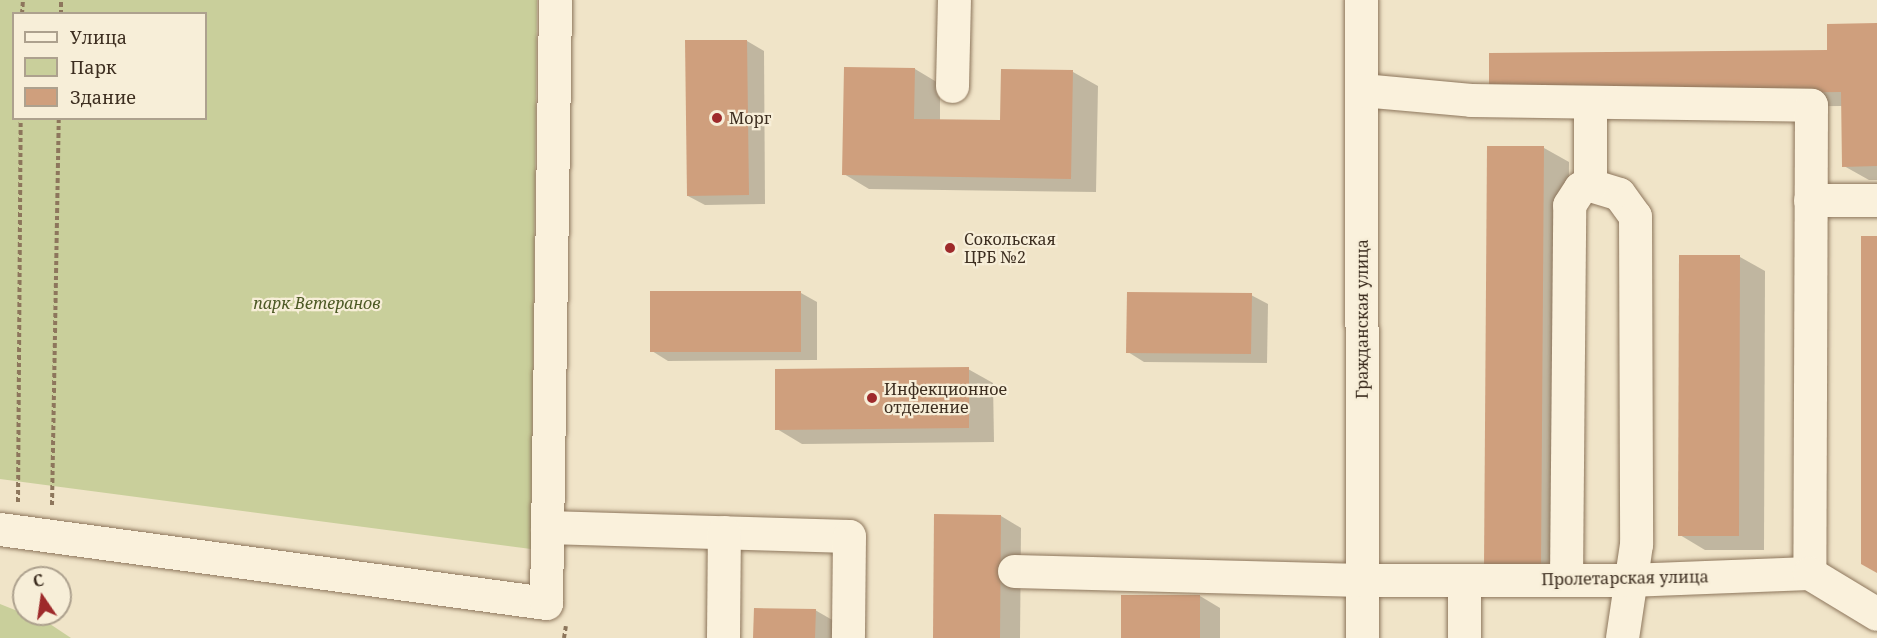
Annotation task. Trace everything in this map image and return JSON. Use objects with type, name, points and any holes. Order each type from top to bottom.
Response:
[{"type":"street","points":[[9,530],[52,538],[546,603],[555,0]]},
{"type":"street","points":[[952,86],[954,0]]},
{"type":"street","name":"Гражданская улица","points":[[1362,0],[1362,638]]},
{"type":"street","points":[[1362,90],[1471,100],[1811,105],[1809,573],[1877,614]]},
{"type":"street","points":[[1590,102],[1590,185]]},
{"type":"street","points":[[1566,580],[1569,205],[1581,188],[1590,185],[1620,194],[1635,216],[1636,544],[1628,580],[1622,638]]},
{"type":"street","points":[[1810,200],[1877,200]]},
{"type":"street","points":[[547,527],[849,536],[848,638]]},
{"type":"street","points":[[723,638],[724,532]]},
{"type":"street","name":"Пролетарская улица","points":[[1014,571],[1362,580],[1628,580],[1809,573]]},
{"type":"street","points":[[1464,580],[1464,638]]},
{"type":"path","points":[[9,530],[21,120]]},
{"type":"path","points":[[52,538],[59,120]]},
{"type":"green space","name":"парк Ветеранов","points":[[0,0],[537,0],[531,549],[0,479]]},
{"type":"green space","points":[[0,604],[12,609],[12,626],[53,626],[71,638],[0,638]]},
{"type":"building","points":[[1877,23],[1877,166],[1842,167],[1841,92],[1489,96],[1489,53],[1827,50],[1827,24]]},
{"type":"building","name":"Морг","points":[[685,40],[747,40],[749,195],[687,196]]},
{"type":"building","points":[[844,67],[915,68],[914,119],[1000,120],[1001,69],[1073,70],[1071,179],[842,175]]},
{"type":"building","points":[[1487,146],[1544,146],[1541,568],[1484,567]]},
{"type":"building","points":[[1861,236],[1877,236],[1877,573],[1861,564]]},
{"type":"building","points":[[1679,255],[1740,255],[1739,536],[1678,536]]},
{"type":"building","points":[[650,291],[801,291],[801,352],[650,352]]},
{"type":"building","points":[[1127,292],[1252,293],[1251,354],[1126,353]]},
{"type":"building","name":"Инфекционное отделение","points":[[969,367],[969,428],[775,430],[775,369]]},
{"type":"building","points":[[934,514],[1001,515],[1000,638],[933,638]]},
{"type":"building","points":[[1121,595],[1200,595],[1200,638],[1121,638]]},
{"type":"building","points":[[754,608],[816,609],[815,638],[753,638]]},
{"type":"place","name":"Морг","points":[[717,118]]},
{"type":"place","name":"Сокольская ЦРБ №2","points":[[950,248]]},
{"type":"place","name":"Инфекционное отделение","points":[[872,398]]}]
